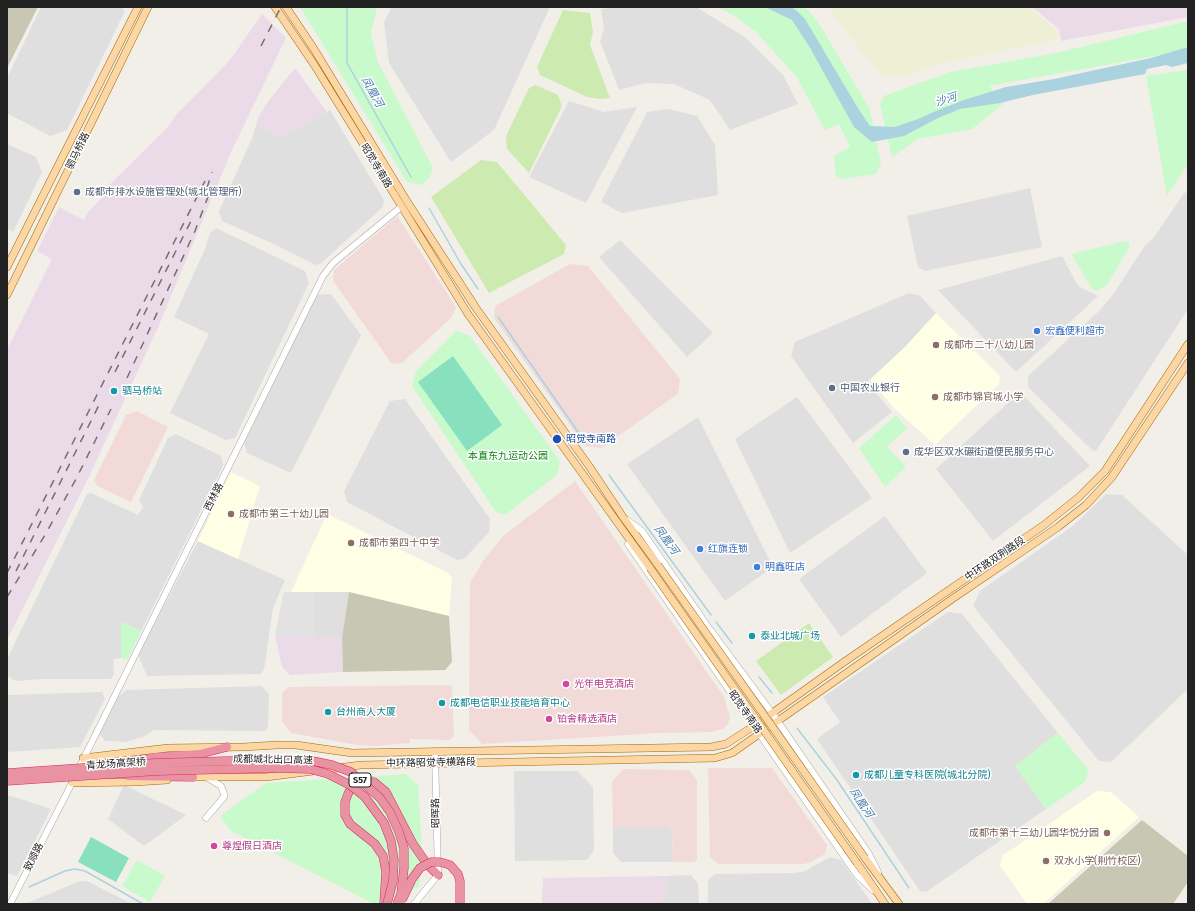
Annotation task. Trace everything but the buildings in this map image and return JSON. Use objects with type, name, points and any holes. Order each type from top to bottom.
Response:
[{"type":"highway","points":[[90,772],[158,757],[200,754],[226,747]]},
{"type":"highway","name":"成都城北出口高速","points":[[225,765],[308,760],[332,765],[350,772],[366,784],[380,798],[390,812],[404,848],[404,868],[399,904]]},
{"type":"highway","name":"青龙场高架桥","points":[[7,781],[156,763],[225,765]]},
{"type":"highway","name":"成都城北出口高速","points":[[225,765],[310,769],[328,774],[350,784],[365,797],[372,806],[384,823],[391,840],[394,860],[393,880],[386,904]]},
{"type":"highway","points":[[90,772],[193,777]]},
{"type":"highway","name":"青龙场高架桥","points":[[7,773],[90,772]]},
{"type":"highway","points":[[386,904],[386,872],[383,856],[376,844],[359,832],[347,820],[345,815],[345,802],[351,788],[359,781],[366,780],[374,782],[380,785],[386,792],[413,844],[427,864],[438,875]]},
{"type":"highway","points":[[399,904],[416,873],[426,864],[436,862],[450,866],[458,874],[460,881],[460,904]]},
{"type":"main road","name":"驷马桥路","points":[[7,267],[138,7]]},
{"type":"main road","name":"驷马桥路","points":[[7,295],[148,7]]},
{"type":"main road","name":"昭觉寺南路","points":[[275,7],[315,66],[468,314],[650,568],[885,904]]},
{"type":"main road","name":"昭觉寺南路","points":[[286,7],[314,49],[408,203],[476,308],[899,904]]},
{"type":"main road","name":"中环路双荆路段","points":[[754,726],[1044,525],[1080,497],[1105,471],[1188,344]]},
{"type":"main road","name":"中环路双荆路段","points":[[760,734],[1058,527],[1086,505],[1112,477],[1188,363]]},
{"type":"main road","name":"中环路昭觉寺横路段","points":[[83,758],[168,748],[296,745],[352,753],[711,747],[726,744],[754,726]]},
{"type":"main road","name":"中环路昭觉寺横路段","points":[[72,784],[134,782],[193,777],[266,777],[361,765],[715,758],[732,753],[760,734]]},
{"type":"street","name":"西林路","points":[[58,811],[322,276],[333,263],[401,207]]},
{"type":"street","name":"昭觉寺南路","points":[[623,517],[642,531],[706,624],[778,721],[869,854],[885,886]]},
{"type":"street","name":"昭觉寺南路","points":[[616,521],[627,541],[857,875],[881,898]]},
{"type":"street","name":"昭晖路","points":[[435,751],[438,875]]},
{"type":"street","points":[[206,777],[221,786],[224,794],[224,797],[206,818]]},
{"type":"street","name":"致顺路","points":[[10,904],[58,811]]},
{"type":"street","points":[[414,904],[438,875]]},
{"type":"shaded area","points":[[7,7],[38,7],[7,68]]},
{"type":"shaded area","points":[[41,7],[121,7],[125,11],[67,130],[50,136],[7,113],[7,78]]},
{"type":"shaded area","points":[[392,7],[550,7],[494,130],[451,162],[389,63],[384,22]]},
{"type":"shaded area","points":[[616,7],[696,7],[745,37],[783,75],[798,104],[730,130],[710,100],[674,84],[646,83],[619,90],[600,41],[604,29],[601,9]]},
{"type":"shaded area","points":[[828,7],[1028,7],[1056,29],[1058,39],[949,62],[898,78],[882,75],[869,62]]},
{"type":"shaded area","points":[[1032,7],[1188,7],[1188,17],[1061,41],[1059,29]]},
{"type":"shaded area","points":[[262,14],[286,38],[232,150],[159,325],[87,481],[7,640],[7,350],[52,259],[37,251],[59,207],[84,220],[88,212],[110,189],[108,186],[167,128],[176,115],[230,60]]},
{"type":"shaded area","points":[[295,68],[327,112],[279,137],[256,125],[259,116],[269,100]]},
{"type":"shaded area","points":[[569,101],[604,112],[637,107],[586,203],[529,177]]},
{"type":"shaded area","points":[[668,109],[697,116],[715,145],[718,195],[622,213],[601,202],[647,112]]},
{"type":"shaded area","points":[[330,110],[384,200],[383,207],[320,264],[316,265],[222,221],[219,211],[253,136],[256,125],[279,137]]},
{"type":"shaded area","points":[[7,144],[36,157],[42,172],[13,232],[7,229]]},
{"type":"shaded area","points":[[1030,188],[1042,247],[925,271],[918,267],[907,216]]},
{"type":"shaded area","points":[[1188,192],[1188,309],[1096,451],[1093,451],[1028,387],[1028,376],[1098,312],[1112,296],[1144,247],[1155,236],[1184,193]]},
{"type":"shaded area","points":[[397,216],[456,307],[451,318],[402,363],[392,364],[333,281],[334,270]]},
{"type":"shaded area","points":[[216,228],[305,271],[309,283],[235,438],[226,440],[170,413],[209,334],[174,317],[205,249],[210,233]]},
{"type":"shaded area","points":[[620,240],[713,333],[687,357],[599,257]]},
{"type":"shaded area","points":[[1062,256],[1078,286],[1098,296],[1016,372],[938,290]]},
{"type":"shaded area","points":[[570,264],[588,266],[680,379],[678,394],[601,448],[585,446],[494,318],[495,306]]},
{"type":"shaded area","points":[[909,293],[920,296],[936,313],[906,346],[867,382],[892,412],[853,443],[791,356],[795,342]]},
{"type":"shaded area","points":[[331,294],[361,335],[291,473],[247,453],[244,443],[316,295]]},
{"type":"shaded area","name":"成都市锦官城小学","points":[[936,313],[1000,376],[999,384],[935,445],[895,409],[870,380],[906,346]]},
{"type":"shaded area","points":[[1020,392],[1090,466],[993,541],[936,469]]},
{"type":"shaded area","points":[[797,397],[872,498],[790,553],[735,439]]},
{"type":"shaded area","points":[[405,399],[490,519],[489,532],[464,559],[457,560],[347,502],[344,491],[390,401]]},
{"type":"shaded area","points":[[137,411],[168,427],[131,502],[97,486],[94,480],[126,415]]},
{"type":"shaded area","points":[[698,417],[773,567],[725,601],[627,464]]},
{"type":"shaded area","points":[[176,434],[221,456],[223,466],[141,631],[121,622],[121,658],[113,659],[114,674],[111,679],[13,680],[7,675],[7,662],[9,655],[87,494],[91,493],[138,515],[143,507],[139,500],[168,438]]},
{"type":"shaded area","name":"成都市第三十幼儿园","points":[[231,472],[260,486],[238,559],[198,541]]},
{"type":"shaded area","points":[[575,481],[724,697],[730,717],[728,724],[723,729],[712,732],[660,733],[482,744],[469,730],[470,583],[483,561],[503,536]]},
{"type":"shaded area","points":[[1106,494],[1122,495],[1188,555],[1188,689],[1111,762],[1099,761],[973,606],[980,591],[1074,525]]},
{"type":"shaded area","name":"成都市第四十中学","points":[[327,514],[448,573],[452,578],[449,616],[349,592],[291,592]]},
{"type":"shaded area","points":[[885,516],[927,573],[841,637],[799,579]]},
{"type":"shaded area","points":[[198,541],[285,580],[273,608],[264,670],[260,674],[147,676],[138,655]]},
{"type":"shaded area","points":[[284,592],[349,592],[342,638],[275,635]]},
{"type":"shaded area","points":[[284,592],[315,592],[315,637],[275,635]]},
{"type":"shaded area","points":[[349,592],[449,616],[452,662],[445,670],[343,672],[342,638]]},
{"type":"shaded area","points":[[948,612],[962,614],[1058,733],[1015,766],[1046,809],[926,892],[920,891],[817,739],[840,722],[823,697]]},
{"type":"shaded area","points":[[275,635],[342,638],[343,672],[290,675],[282,667]]},
{"type":"shaded area","points":[[450,685],[452,687],[454,736],[450,740],[410,739],[410,743],[374,746],[357,745],[291,733],[282,721],[282,693],[288,687]]},
{"type":"shaded area","points":[[262,686],[269,694],[268,726],[266,731],[154,730],[145,736],[126,742],[105,741],[100,734],[117,697],[127,690]]},
{"type":"shaded area","points":[[102,692],[105,699],[80,747],[7,752],[7,695]]},
{"type":"shaded area","points":[[708,768],[772,768],[827,845],[825,854],[809,863],[802,864],[718,864],[710,857]]},
{"type":"shaded area","points":[[624,769],[689,770],[697,780],[697,859],[694,862],[673,862],[672,832],[668,827],[613,828],[612,781]]},
{"type":"shaded area","points":[[514,771],[577,771],[593,787],[594,850],[587,860],[515,861]]},
{"type":"shaded area","points":[[124,785],[186,815],[144,846],[108,819]]},
{"type":"shaded area","name":"双水小学(荆竹校区)","points":[[1097,791],[1111,792],[1139,817],[1043,904],[1027,904],[1000,866],[1002,856]]},
{"type":"shaded area","points":[[7,796],[51,809],[17,876],[7,873]]},
{"type":"shaded area","points":[[1142,820],[1188,856],[1188,882],[1173,904],[1048,904]]},
{"type":"shaded area","points":[[668,827],[672,832],[673,862],[621,862],[613,853],[613,828]]},
{"type":"shaded area","points":[[830,857],[841,860],[872,904],[708,904],[708,880],[715,874],[795,873],[805,871]]},
{"type":"shaded area","points":[[691,875],[698,884],[699,904],[660,904],[666,890],[666,876]]},
{"type":"shaded area","points":[[666,876],[666,890],[660,904],[542,904],[543,878]]},
{"type":"shaded area","points":[[87,881],[132,904],[25,904],[78,882]]},
{"type":"green space","points":[[300,7],[377,7],[371,34],[378,62],[433,168],[430,177],[421,185],[407,182]]},
{"type":"green space","points":[[718,7],[804,7],[810,12],[823,30],[870,110],[881,164],[876,174],[842,179],[836,176],[834,156],[850,147],[839,124],[825,130],[796,76],[755,31],[736,17]]},
{"type":"green space","points":[[563,10],[590,13],[593,32],[590,45],[610,98],[600,99],[587,97],[540,75],[537,67]]},
{"type":"green space","points":[[1188,21],[1188,50],[989,86],[1004,103],[972,129],[918,139],[892,157],[880,104],[884,96],[950,72],[1056,53]]},
{"type":"green space","points":[[1188,70],[1188,164],[1167,196],[1146,76]]},
{"type":"green space","points":[[535,85],[558,95],[562,106],[529,173],[507,149],[506,136],[529,88]]},
{"type":"green space","points":[[481,160],[497,162],[566,245],[564,254],[489,293],[431,197]]},
{"type":"green space","points":[[1125,241],[1129,243],[1129,248],[1107,285],[1097,291],[1092,288],[1071,254]]},
{"type":"green space","name":"本直东九运动公园","points":[[456,331],[470,336],[560,461],[557,475],[505,515],[496,512],[412,386],[416,371]]},
{"type":"green space","points":[[453,356],[502,425],[467,451],[418,382]]},
{"type":"green space","points":[[896,415],[907,429],[887,446],[906,467],[885,487],[859,448]]},
{"type":"green space","points":[[121,622],[141,631],[128,659],[125,660],[121,658]]},
{"type":"green space","points":[[809,623],[833,657],[781,695],[756,661]]},
{"type":"green space","points":[[1058,733],[1088,769],[1086,781],[1046,809],[1015,766]]},
{"type":"green space","points":[[406,774],[418,785],[422,848],[419,887],[378,904],[374,904],[231,831],[220,816],[266,783]]},
{"type":"green space","points":[[91,837],[129,858],[116,882],[78,862]]},
{"type":"green space","points":[[137,860],[165,876],[150,902],[122,886]]},
{"type":"water","points":[[765,7],[791,7],[805,19],[870,126],[895,127],[964,100],[1006,87],[1054,79],[1151,58],[1188,47],[1188,63],[1172,67],[1166,65],[1147,69],[1145,74],[1033,95],[1000,103],[960,109],[938,118],[904,136],[872,142],[854,127],[809,46],[792,20]]},
{"type":"waterway","name":"凤凰河","points":[[347,7],[347,63],[411,177]]},
{"type":"waterway","name":"凤凰河","points":[[429,208],[461,264],[478,289]]},
{"type":"waterway","name":"凤凰河","points":[[498,317],[583,439]]},
{"type":"waterway","name":"凤凰河","points":[[609,475],[711,615]]},
{"type":"waterway","name":"凤凰河","points":[[716,622],[732,643]]},
{"type":"waterway","name":"凤凰河","points":[[759,677],[772,693]]},
{"type":"waterway","name":"凤凰河","points":[[797,728],[837,780],[909,888]]},
{"type":"waterway","points":[[29,887],[65,871],[75,869],[85,871],[143,904]]},
{"type":"railway","points":[[261,46],[281,7]]},
{"type":"railway","points":[[207,188],[212,172]]},
{"type":"railway","points":[[7,573],[205,181]]},
{"type":"railway","points":[[127,378],[195,231],[212,186]]},
{"type":"railway","points":[[115,372],[193,217]]},
{"type":"railway","points":[[16,571],[100,403]]},
{"type":"railway","points":[[7,597],[45,535],[76,479],[111,409]]},
{"type":"place","name":"成都市排水设施管理处(城北管理所)","points":[[77,192]]},
{"type":"place","name":"宏鑫便利超市","points":[[1037,331]]},
{"type":"place","name":"成都市二十八幼儿园","points":[[936,345]]},
{"type":"place","name":"中国农业银行","points":[[832,388]]},
{"type":"place","name":"驷马桥站","points":[[114,391]]},
{"type":"place","name":"成都市锦官城小学","points":[[935,397]]},
{"type":"place","name":"昭觉寺南路","points":[[557,439]]},
{"type":"place","name":"成华区双水碾街道便民服务中心","points":[[906,452]]},
{"type":"place","name":"成都市第三十幼儿园","points":[[231,514]]},
{"type":"place","name":"成都市第四十中学","points":[[351,543]]},
{"type":"place","name":"红旗连锁","points":[[700,549]]},
{"type":"place","name":"明鑫旺店","points":[[757,567]]},
{"type":"place","name":"泰业北城广场","points":[[752,636]]},
{"type":"place","name":"光年电竞酒店","points":[[566,684]]},
{"type":"place","name":"成都电信职业技能培育中心","points":[[442,703]]},
{"type":"place","name":"台州商人大厦","points":[[328,712]]},
{"type":"place","name":"铂舍精选酒店","points":[[549,719]]},
{"type":"place","name":"成都儿童专科医院(城北分院)","points":[[856,775]]},
{"type":"place","name":"成都市第十三幼儿园华悦分园","points":[[1107,833]]},
{"type":"place","name":"尊煌假日酒店","points":[[214,846]]},
{"type":"place","name":"双水小学(荆竹校区)","points":[[1046,861]]},
{"type":"water label","name":"沙河","points":[[946,100]]}]
